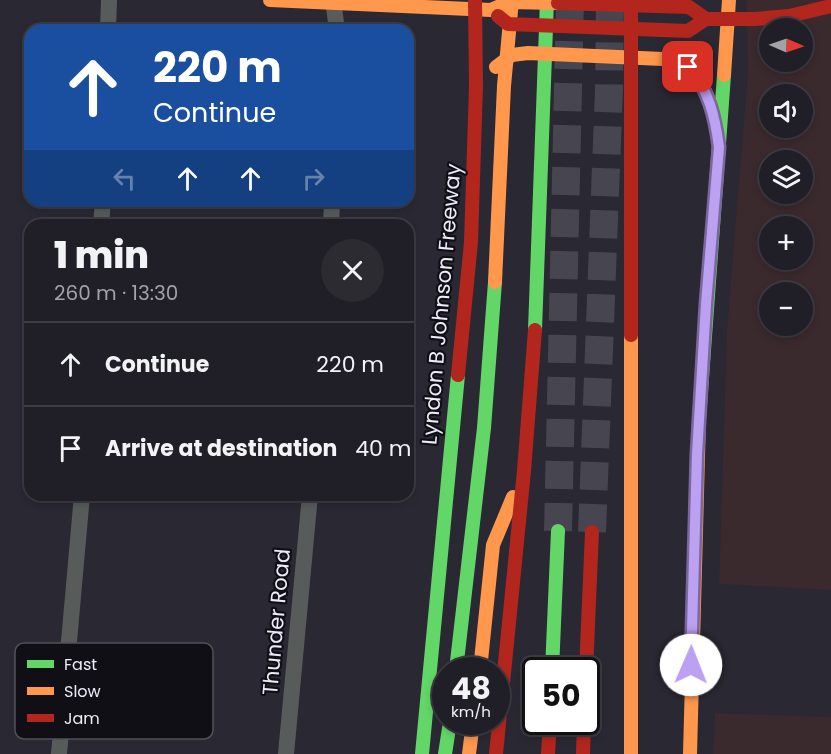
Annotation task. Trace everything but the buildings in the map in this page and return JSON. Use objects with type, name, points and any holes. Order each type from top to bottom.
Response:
[{"type":"main road","points":[[270,0],[475,5],[491,10],[508,24],[688,31],[706,19],[789,16],[831,6]]},
{"type":"main road","points":[[458,657],[484,428],[497,256],[504,86],[513,0]]},
{"type":"main road","points":[[496,754],[524,471],[536,318],[547,0]]},
{"type":"main road","points":[[631,754],[632,0]]},
{"type":"main road","points":[[690,754],[697,454],[729,0]]},
{"type":"main road","points":[[491,10],[509,2],[689,7],[706,19]]},
{"type":"main road","name":"Lyndon B Johnson Freeway","points":[[422,754],[471,242],[476,86],[475,5]]},
{"type":"main road","points":[[476,86],[500,63],[513,55],[528,53],[663,58],[677,61],[688,67],[699,79],[709,101],[719,147]]},
{"type":"main road","points":[[481,657],[493,544],[524,471]]},
{"type":"main road","points":[[553,657],[558,531]]},
{"type":"main road","points":[[587,657],[592,532]]},
{"type":"main road","points":[[445,754],[448,735]]},
{"type":"main road","points":[[469,754],[471,735]]},
{"type":"main road","points":[[548,754],[549,735]]},
{"type":"main road","points":[[583,754],[584,735]]},
{"type":"street","points":[[108,24],[109,0]]},
{"type":"street","points":[[333,2],[336,24]]},
{"type":"street","points":[[68,643],[81,501]]},
{"type":"street","name":"Thunder Road","points":[[286,754],[309,501]]},
{"type":"street","points":[[58,754],[59,739]]},
{"type":"shaded area","points":[[746,0],[831,0],[831,590],[719,584],[727,330],[748,70]]},
{"type":"shaded area","points":[[715,713],[831,717],[831,754],[713,754]]},
{"type":"tunnel","points":[[558,531],[570,0]]},
{"type":"tunnel","points":[[592,532],[609,89],[610,0]]},
{"type":"traffic: fast","points":[[535,330],[547,0]]},
{"type":"traffic: fast","points":[[699,419],[724,75]]},
{"type":"traffic: fast","points":[[458,657],[484,428],[495,282]]},
{"type":"traffic: fast","points":[[422,754],[458,375]]},
{"type":"traffic: fast","points":[[553,657],[558,531]]},
{"type":"traffic: fast","points":[[445,754],[448,735]]},
{"type":"traffic: slow","points":[[270,0],[491,10],[509,2],[558,3]]},
{"type":"traffic: slow","points":[[495,282],[504,86],[512,0]]},
{"type":"traffic: slow","points":[[724,75],[729,0]]},
{"type":"traffic: slow","points":[[496,67],[512,55],[528,53],[663,59],[685,68],[694,75],[706,92],[716,126]]},
{"type":"traffic: slow","points":[[631,335],[631,754]]},
{"type":"traffic: slow","points":[[690,754],[699,419]]},
{"type":"traffic: slow","points":[[481,657],[493,545],[513,497]]},
{"type":"traffic: slow","points":[[469,754],[471,735]]},
{"type":"traffic: jam","points":[[458,375],[471,242],[476,86],[475,0]]},
{"type":"traffic: jam","points":[[631,0],[631,335]]},
{"type":"traffic: jam","points":[[558,3],[689,7],[706,19],[789,16],[831,6]]},
{"type":"traffic: jam","points":[[498,16],[508,24],[688,31],[706,19]]},
{"type":"traffic: jam","points":[[496,754],[524,471],[535,330]]},
{"type":"traffic: jam","points":[[587,657],[592,532]]},
{"type":"traffic: jam","points":[[548,754],[549,735]]},
{"type":"traffic: jam","points":[[583,754],[584,735]]},
{"type":"route","points":[[688,67],[699,79],[706,95],[715,123],[719,147],[697,454],[691,665]]}]
